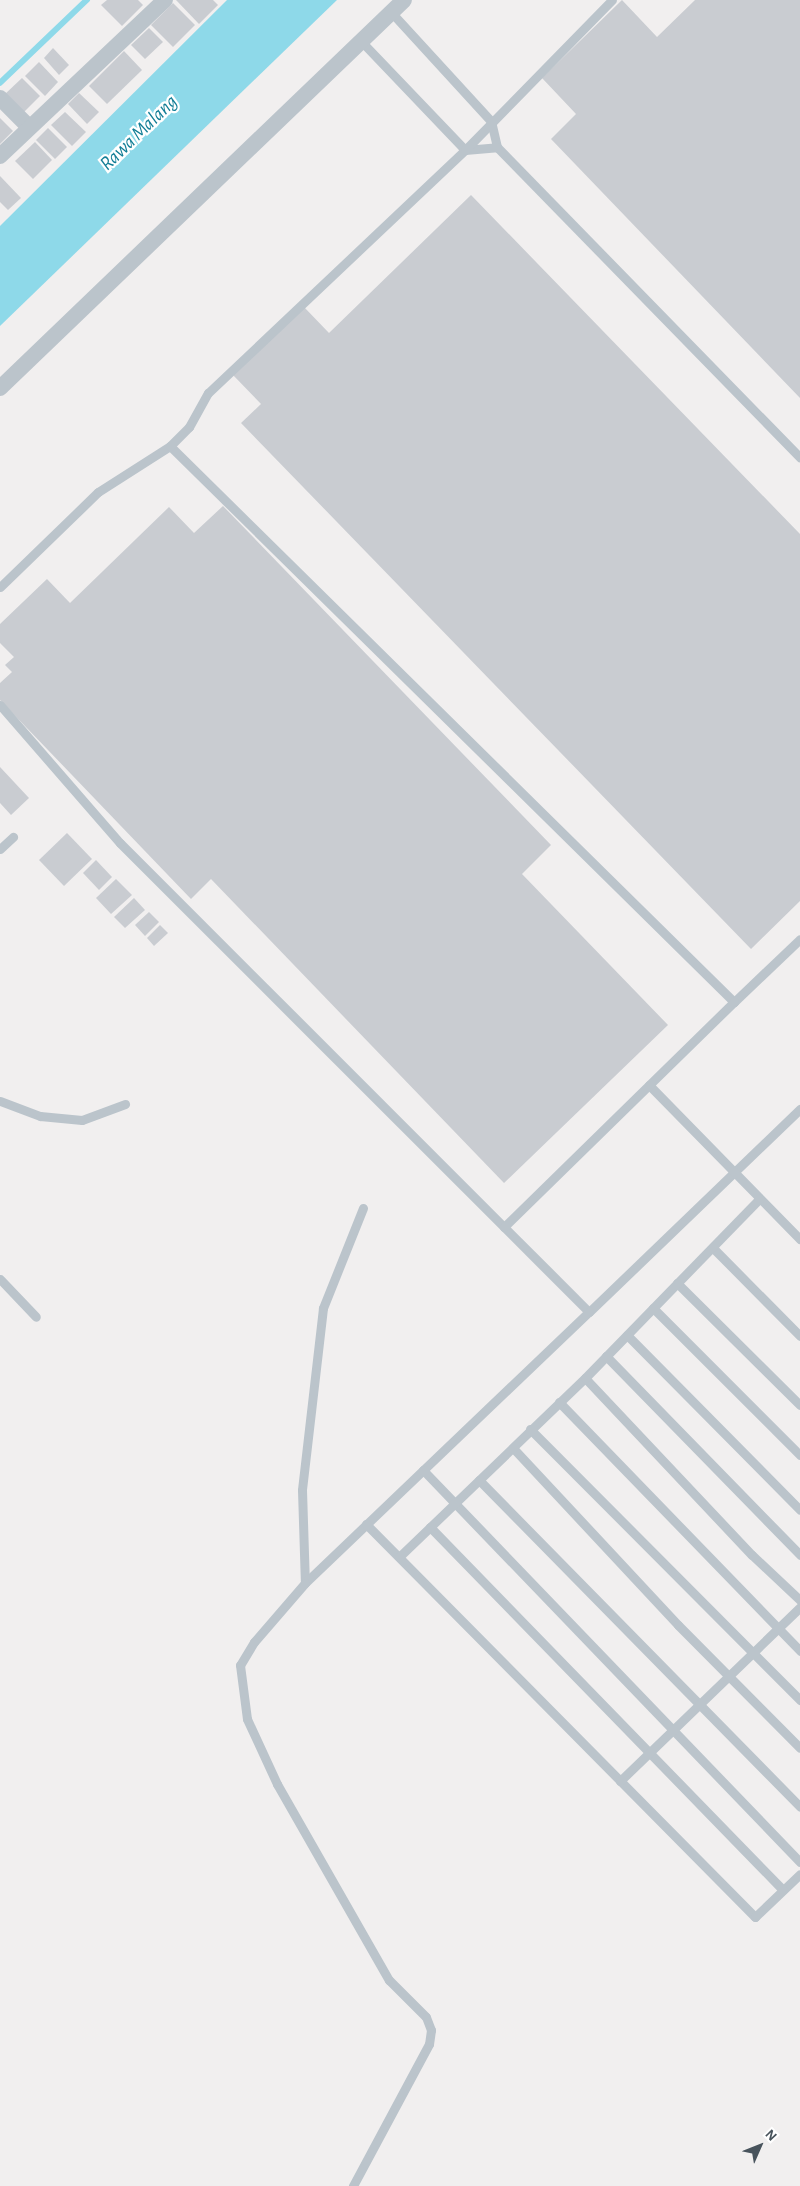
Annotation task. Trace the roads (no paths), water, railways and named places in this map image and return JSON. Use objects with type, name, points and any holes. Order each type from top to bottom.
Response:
[{"type":"street","points":[[0,156],[165,0]]},
{"type":"street","points":[[0,388],[360,40],[404,0]]},
{"type":"street","points":[[3,101],[29,127]]},
{"type":"lane","points":[[0,587],[98,492],[170,446],[189,427],[208,393],[465,150],[491,121],[612,0]]},
{"type":"lane","points":[[391,12],[491,121],[497,147],[800,458]]},
{"type":"lane","points":[[360,40],[465,150]]},
{"type":"lane","points":[[465,150],[497,147]]},
{"type":"lane","points":[[170,446],[734,1002]]},
{"type":"lane","points":[[0,704],[120,843],[589,1312]]},
{"type":"lane","points":[[0,849],[13,837]]},
{"type":"lane","points":[[504,1227],[800,939]]},
{"type":"lane","points":[[649,1085],[732,1173],[800,1240]]},
{"type":"lane","points":[[0,1101],[40,1116],[82,1120],[125,1104]]},
{"type":"lane","points":[[353,2186],[429,2044],[431,2030],[426,2018],[389,1980],[277,1784],[247,1719],[240,1665],[254,1642],[305,1582],[800,1109]]},
{"type":"lane","points":[[399,1557],[584,1378],[759,1199]]},
{"type":"lane","points":[[305,1582],[302,1490],[323,1308],[363,1208]]},
{"type":"lane","points":[[713,1248],[800,1336]]},
{"type":"lane","points":[[0,1279],[36,1317]]},
{"type":"lane","points":[[677,1283],[800,1405]]},
{"type":"lane","points":[[653,1308],[800,1455]]},
{"type":"lane","points":[[627,1335],[800,1510]]},
{"type":"lane","points":[[606,1356],[800,1555]]},
{"type":"lane","points":[[584,1378],[752,1555],[800,1600]]},
{"type":"lane","points":[[559,1402],[800,1651]]},
{"type":"lane","points":[[530,1429],[800,1700]]},
{"type":"lane","points":[[513,1448],[678,1625],[730,1675],[800,1748]]},
{"type":"lane","points":[[423,1470],[800,1862]]},
{"type":"lane","points":[[479,1480],[701,1703],[800,1807]]},
{"type":"lane","points":[[366,1524],[756,1917],[800,1874]]},
{"type":"lane","points":[[430,1527],[784,1890]]},
{"type":"lane","points":[[620,1781],[800,1607]]},
{"type":"water","name":"Rawa Malang","points":[[227,0],[337,0],[0,326],[0,226]]},
{"type":"waterway","points":[[0,83],[87,0]]}]
